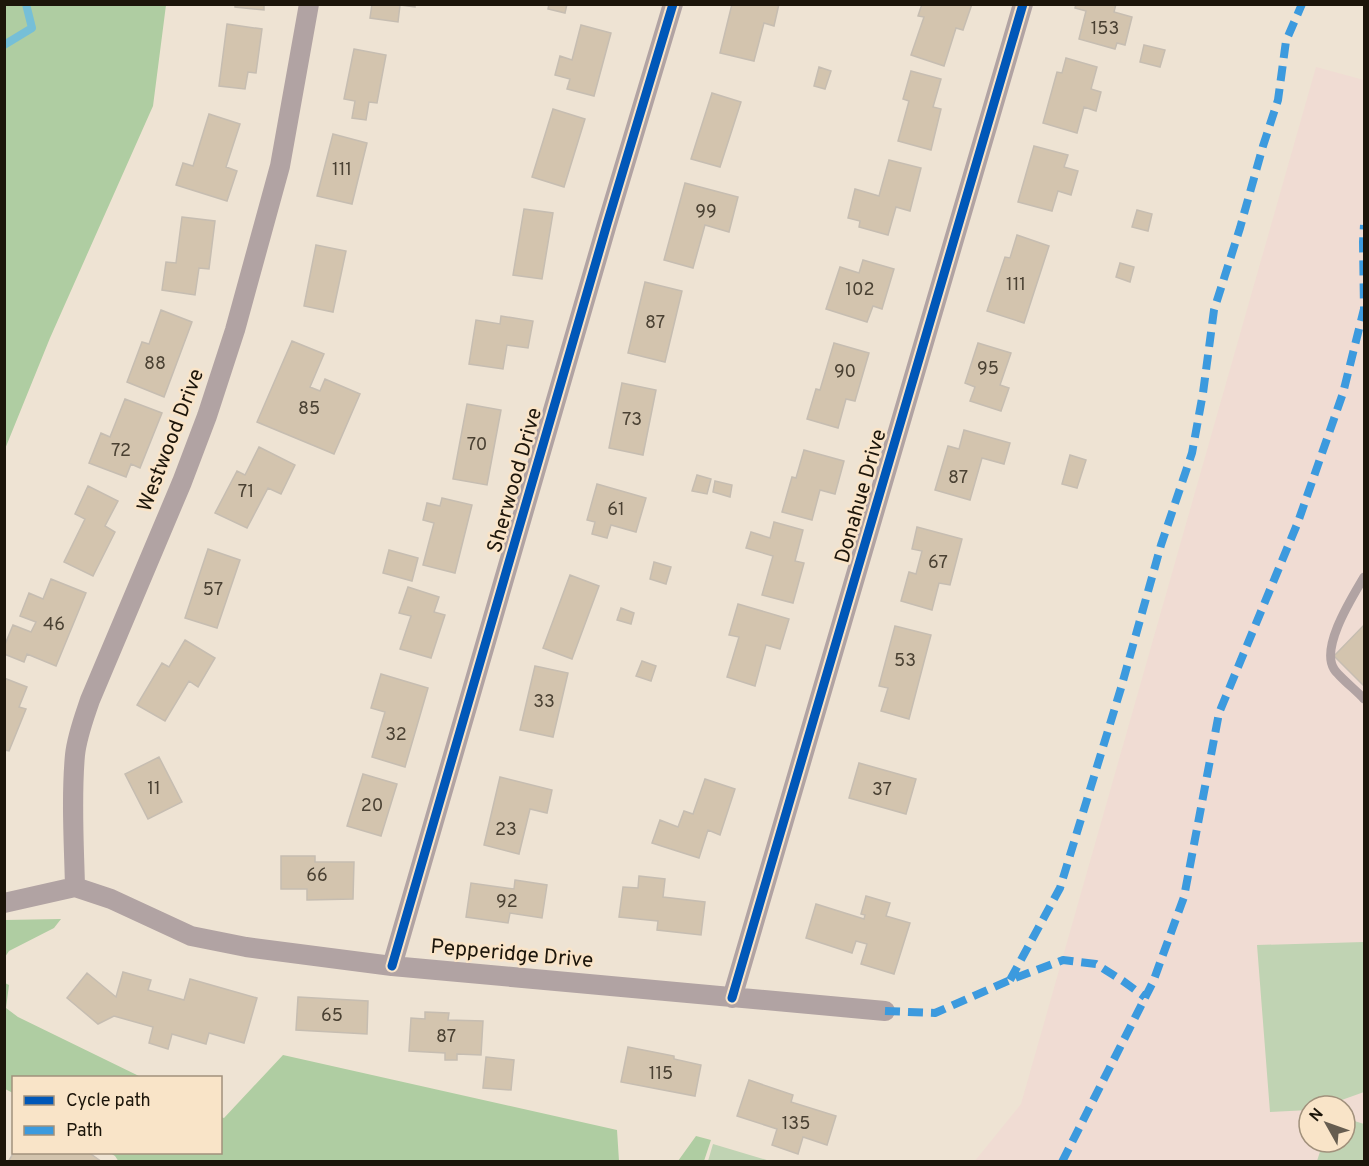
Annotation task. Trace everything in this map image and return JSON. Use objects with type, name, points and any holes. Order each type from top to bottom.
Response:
[{"type":"street","name":"Westwood Drive","points":[[75,887],[74,777],[75,753],[80,729],[90,700],[182,482],[207,416],[235,330],[280,166],[309,4]]},
{"type":"street","name":"Sherwood Drive","points":[[392,966],[673,4]]},
{"type":"street","name":"Donahue Drive","points":[[732,998],[1023,4]]},
{"type":"street","points":[[4,903],[75,887]]},
{"type":"street","name":"Pepperidge Drive","points":[[75,887],[111,899],[191,936],[246,947],[392,966],[885,1011]]},
{"type":"lane","points":[[1365,577],[1346,607],[1330,650],[1333,668],[1365,699]]},
{"type":"shaded area","points":[[1316,67],[1364,80],[1364,1161],[974,1162],[1021,1104]]},
{"type":"green space","points":[[5,4],[166,5],[153,106],[50,338],[5,449]]},
{"type":"green space","points":[[61,919],[54,928],[9,951],[5,957],[5,920]]},
{"type":"green space","points":[[1364,942],[1364,1092],[1357,1095],[1297,1094],[1297,1111],[1270,1112],[1257,945]]},
{"type":"green space","points":[[5,983],[9,985],[6,1008],[18,1017],[139,1076],[12,1076],[12,1092],[5,1089]]},
{"type":"green space","points":[[283,1055],[617,1130],[619,1161],[119,1162],[112,1154],[222,1154],[222,1117],[224,1118]]},
{"type":"green space","points":[[1357,1122],[1364,1124],[1364,1161],[1317,1161],[1319,1154],[1357,1154]]},
{"type":"green space","points":[[696,1136],[711,1140],[704,1161],[678,1161]]},
{"type":"green space","points":[[713,1144],[770,1161],[708,1161]]},
{"type":"building","points":[[235,4],[264,4],[264,10],[235,7]]},
{"type":"building","points":[[372,4],[415,4],[415,7],[400,5],[398,22],[370,18]]},
{"type":"building","points":[[549,4],[567,4],[565,13],[548,9]]},
{"type":"building","points":[[732,4],[779,4],[774,26],[764,23],[754,61],[720,53]]},
{"type":"building","points":[[922,4],[972,4],[963,30],[956,28],[944,66],[911,55],[924,17],[918,16]]},
{"type":"building","points":[[1076,4],[1116,4],[1114,12],[1132,17],[1125,45],[1117,43],[1115,49],[1079,39],[1086,11],[1075,8]]},
{"type":"building","points":[[227,24],[262,29],[256,73],[248,72],[245,89],[219,86]]},
{"type":"building","points":[[581,25],[611,33],[594,96],[567,89],[570,79],[555,75],[560,56],[572,60]]},
{"type":"building","points":[[1144,45],[1165,50],[1160,67],[1140,62]]},
{"type":"building","points":[[354,49],[386,55],[377,103],[369,102],[366,120],[352,118],[355,101],[344,99]]},
{"type":"building","points":[[1066,58],[1097,67],[1091,89],[1101,92],[1096,111],[1084,107],[1077,133],[1043,123],[1057,72],[1062,73]]},
{"type":"building","points":[[819,67],[831,71],[825,89],[814,86]]},
{"type":"building","points":[[911,71],[941,79],[933,107],[941,109],[931,150],[898,141],[909,101],[903,99]]},
{"type":"building","points":[[712,93],[741,102],[720,167],[691,159]]},
{"type":"building","points":[[553,109],[585,119],[564,187],[532,177]]},
{"type":"building","points":[[209,114],[240,124],[226,167],[237,171],[227,201],[176,185],[183,163],[193,166]]},
{"type":"building","points":[[333,134],[367,143],[352,204],[317,196]]},
{"type":"building","points":[[1034,146],[1068,155],[1064,167],[1078,171],[1071,195],[1058,191],[1052,211],[1018,202]]},
{"type":"building","points":[[889,160],[921,168],[910,211],[896,207],[888,235],[859,227],[860,221],[848,218],[855,189],[879,196]]},
{"type":"building","points":[[685,183],[738,197],[729,232],[705,225],[693,268],[664,260]]},
{"type":"building","points":[[524,209],[553,213],[542,279],[513,275]]},
{"type":"building","points":[[1137,210],[1152,214],[1148,231],[1132,227]]},
{"type":"building","points":[[182,217],[215,221],[209,269],[199,268],[195,295],[162,290],[166,262],[176,263]]},
{"type":"building","points":[[1017,235],[1049,246],[1024,323],[987,311],[1005,257],[1010,258]]},
{"type":"building","points":[[316,245],[346,251],[333,312],[304,306]]},
{"type":"building","points":[[863,260],[894,269],[882,309],[873,306],[867,322],[826,309],[840,267],[859,273]]},
{"type":"building","points":[[1120,263],[1134,267],[1130,282],[1116,277]]},
{"type":"building","points":[[645,282],[682,291],[665,362],[628,353]]},
{"type":"building","points":[[161,310],[192,322],[164,397],[127,382],[142,342],[149,344]]},
{"type":"building","points":[[501,316],[533,321],[528,348],[507,345],[503,369],[469,364],[476,320],[500,324]]},
{"type":"building","points":[[292,341],[324,354],[310,387],[320,391],[325,379],[360,394],[334,454],[257,422]]},
{"type":"building","points":[[834,343],[869,353],[855,401],[846,399],[838,428],[807,419],[816,389],[820,390]]},
{"type":"building","points":[[978,343],[1011,353],[1000,385],[1009,388],[1001,411],[970,401],[975,387],[965,383]]},
{"type":"building","points":[[622,383],[656,390],[643,455],[609,448]]},
{"type":"building","points":[[125,399],[162,413],[140,468],[131,464],[126,477],[89,463],[101,433],[110,437]]},
{"type":"building","points":[[467,404],[501,410],[487,485],[453,479]]},
{"type":"building","points":[[964,430],[1010,443],[1004,464],[982,458],[970,500],[935,490],[948,446],[959,449]]},
{"type":"building","points":[[259,447],[295,465],[281,494],[268,488],[247,528],[215,513],[237,471],[245,475]]},
{"type":"building","points":[[804,450],[844,461],[835,494],[820,490],[812,520],[782,512],[792,477],[796,478]]},
{"type":"building","points":[[1070,455],[1086,460],[1077,488],[1062,484]]},
{"type":"building","points":[[697,475],[711,479],[707,494],[692,491]]},
{"type":"building","points":[[715,481],[732,485],[730,497],[713,492]]},
{"type":"building","points":[[597,484],[646,498],[636,532],[611,525],[607,538],[592,534],[595,522],[587,520]]},
{"type":"building","points":[[88,486],[118,501],[105,526],[115,532],[93,576],[64,562],[85,519],[75,514]]},
{"type":"building","points":[[442,498],[472,505],[455,573],[423,565],[434,523],[423,520],[427,503],[440,506]]},
{"type":"building","points":[[774,522],[803,530],[795,561],[804,563],[793,603],[762,595],[773,556],[746,548],[751,532],[770,538]]},
{"type":"building","points":[[917,527],[962,539],[950,585],[939,583],[932,610],[901,601],[909,572],[916,574],[922,551],[912,549]]},
{"type":"building","points":[[208,549],[240,560],[217,628],[185,618]]},
{"type":"building","points":[[389,550],[418,558],[412,581],[383,573]]},
{"type":"building","points":[[654,562],[671,567],[666,584],[650,579]]},
{"type":"building","points":[[570,575],[599,586],[572,659],[543,648]]},
{"type":"building","points":[[51,579],[86,593],[56,666],[27,654],[24,662],[4,654],[4,647],[13,625],[31,632],[36,622],[20,616],[29,593],[43,599]]},
{"type":"building","points":[[408,587],[439,597],[434,612],[445,615],[431,658],[400,649],[411,616],[399,613]]},
{"type":"building","points":[[738,604],[789,619],[780,649],[766,645],[755,686],[727,677],[739,637],[729,635]]},
{"type":"building","points":[[621,608],[634,613],[631,624],[617,620]]},
{"type":"building","points":[[1364,625],[1364,686],[1334,656]]},
{"type":"building","points":[[895,626],[931,635],[909,719],[881,711],[888,688],[879,686]]},
{"type":"building","points":[[185,640],[215,658],[198,687],[189,681],[165,721],[137,705],[162,663],[169,667]]},
{"type":"building","points":[[642,661],[656,666],[651,681],[636,676]]},
{"type":"building","points":[[535,666],[568,673],[553,737],[520,730]]},
{"type":"building","points":[[381,674],[428,688],[405,767],[372,757],[385,712],[371,708]]},
{"type":"building","points":[[4,678],[27,687],[19,707],[26,709],[9,751],[4,750]]},
{"type":"building","points":[[159,757],[182,802],[148,819],[125,774]]},
{"type":"building","points":[[859,763],[916,779],[906,814],[849,798]]},
{"type":"building","points":[[363,774],[397,784],[381,836],[347,826]]},
{"type":"building","points":[[500,777],[552,790],[547,813],[530,809],[519,854],[484,845]]},
{"type":"building","points":[[705,779],[735,789],[720,835],[708,830],[699,858],[652,843],[660,820],[678,827],[684,811],[693,814]]},
{"type":"building","points":[[281,856],[315,856],[315,862],[354,862],[353,899],[307,900],[307,889],[281,889]]},
{"type":"building","points":[[639,876],[665,879],[663,897],[705,902],[701,935],[657,930],[658,921],[619,917],[623,887],[638,888]]},
{"type":"building","points":[[515,880],[547,885],[542,918],[510,913],[508,923],[466,917],[471,883],[514,889]]},
{"type":"building","points":[[866,896],[890,903],[886,916],[910,923],[894,974],[861,964],[867,944],[856,941],[852,953],[806,938],[816,904],[864,919],[865,915],[861,914]]},
{"type":"building","points":[[123,972],[151,980],[148,990],[184,1000],[190,979],[257,998],[244,1043],[209,1033],[206,1044],[172,1034],[168,1049],[149,1043],[153,1027],[114,1016],[98,1024],[67,998],[87,973],[116,997]]},
{"type":"building","points":[[298,997],[368,1001],[367,1034],[296,1030]]},
{"type":"building","points":[[425,1012],[449,1013],[448,1020],[483,1021],[481,1055],[457,1054],[457,1060],[445,1060],[445,1053],[409,1051],[411,1018],[425,1019]]},
{"type":"building","points":[[628,1047],[674,1056],[674,1059],[701,1065],[695,1096],[621,1082]]},
{"type":"building","points":[[486,1057],[514,1060],[511,1090],[483,1088]]},
{"type":"building","points":[[749,1080],[793,1095],[791,1102],[836,1116],[827,1145],[803,1137],[798,1154],[772,1145],[777,1129],[737,1116]]},
{"type":"building","points":[[13,1154],[91,1154],[102,1162],[8,1162]]},
{"type":"waterway","points":[[4,45],[32,28],[26,4]]},
{"type":"marked path","points":[[1010,980],[1060,888],[1121,688],[1161,545],[1192,453],[1214,310],[1278,100],[1286,41],[1302,4]]},
{"type":"marked path","points":[[1062,1162],[1153,982],[1184,897],[1219,713],[1298,522],[1343,393],[1364,309],[1364,225]]},
{"type":"marked path","points":[[885,1011],[935,1013],[1063,960],[1096,964],[1145,997]]},
{"type":"cycle path","points":[[392,966],[673,4]]},
{"type":"cycle path","points":[[732,998],[1023,4]]}]
